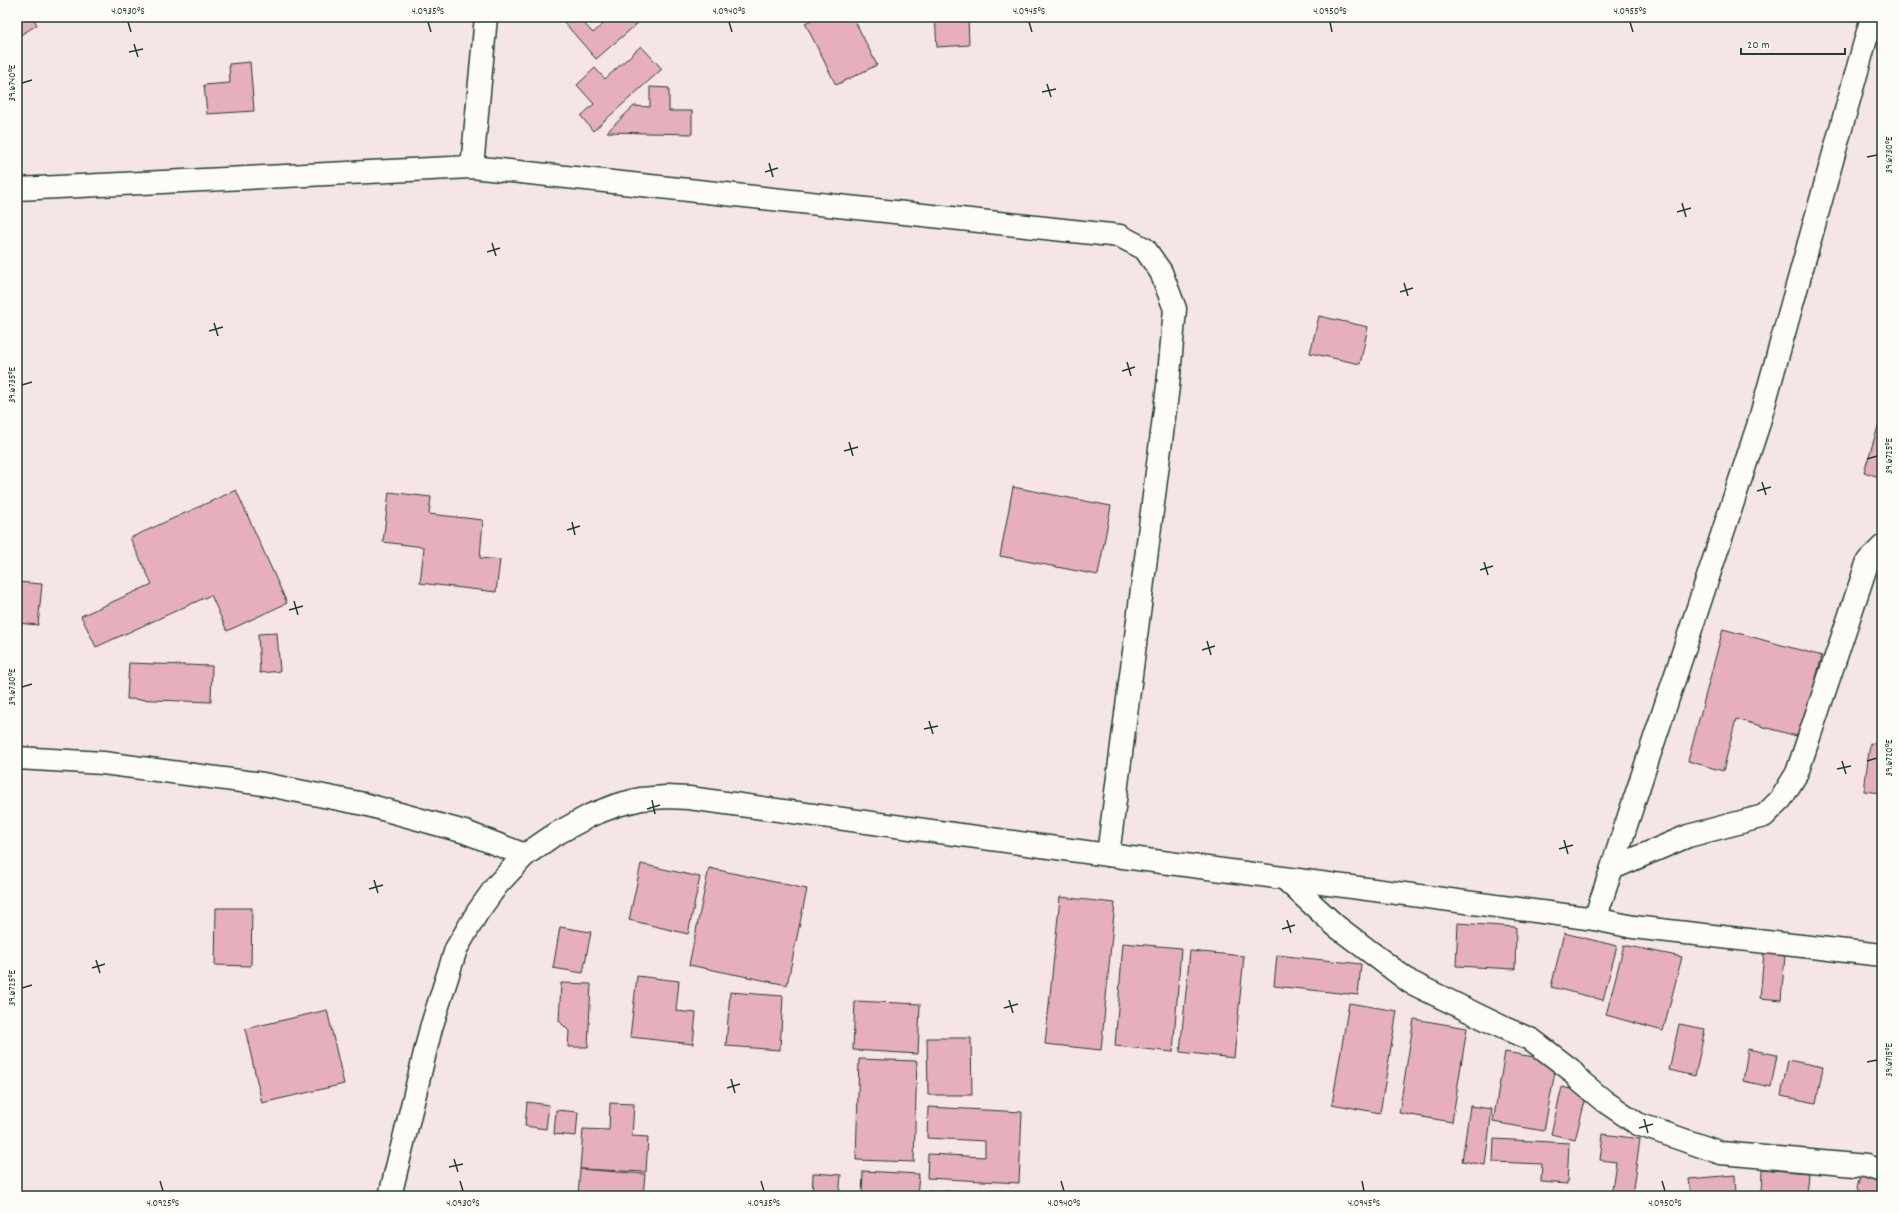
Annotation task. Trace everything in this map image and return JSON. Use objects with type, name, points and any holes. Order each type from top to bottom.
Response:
[{"type":"street","points":[[472,167],[486,17]]},
{"type":"street","points":[[1595,919],[1758,426],[1872,17]]},
{"type":"street","points":[[17,189],[472,167],[1120,236],[1145,249],[1161,272],[1175,309],[1168,386],[1108,856]]},
{"type":"street","points":[[1612,868],[1688,836],[1764,816],[1781,799],[1797,773],[1868,561],[1882,547]]},
{"type":"street","points":[[17,758],[103,763],[264,784],[364,804],[465,832],[525,855]]},
{"type":"street","points":[[390,1196],[431,1028],[456,949],[477,913],[497,885],[525,855],[554,834],[591,815],[617,805],[641,799],[666,797],[689,798],[739,804],[1108,856],[1595,919],[1633,928],[1882,955]]},
{"type":"street","points":[[1284,879],[1336,926],[1410,982],[1532,1040],[1570,1069],[1580,1081],[1604,1101],[1638,1124],[1721,1153],[1866,1166],[1882,1171]]},
{"type":"building","points":[[17,17],[33,17],[37,25],[17,37]]},
{"type":"building","points":[[568,17],[578,17],[593,33],[603,24],[597,17],[645,17],[596,59],[563,21]]},
{"type":"building","points":[[817,17],[853,17],[877,65],[836,85],[805,23]]},
{"type":"building","points":[[935,17],[968,17],[969,45],[937,47]]},
{"type":"building","points":[[641,46],[662,69],[593,131],[581,116],[594,104],[577,85],[595,68],[605,79]]},
{"type":"building","points":[[250,62],[254,111],[207,114],[204,85],[230,83],[229,64]]},
{"type":"building","points":[[650,87],[669,88],[669,111],[692,111],[692,134],[607,132],[634,106],[650,107]]},
{"type":"building","points":[[1319,316],[1368,327],[1360,364],[1310,353]]},
{"type":"building","points":[[1882,414],[1882,478],[1864,472]]},
{"type":"building","points":[[1013,487],[1111,506],[1098,575],[1000,556]]},
{"type":"building","points":[[236,490],[287,603],[227,631],[211,595],[96,647],[81,616],[152,584],[130,538]]},
{"type":"building","points":[[389,492],[431,497],[429,514],[483,520],[480,558],[500,560],[496,592],[420,583],[424,547],[383,542]]},
{"type":"building","points":[[17,582],[42,584],[38,625],[17,623]]},
{"type":"building","points":[[1723,629],[1822,656],[1800,737],[1736,719],[1723,771],[1688,761]]},
{"type":"building","points":[[277,633],[280,671],[260,673],[258,634]]},
{"type":"building","points":[[129,663],[212,666],[211,702],[127,699]]},
{"type":"building","points":[[1870,743],[1882,745],[1882,793],[1864,791]]},
{"type":"building","points":[[641,864],[700,877],[688,934],[629,920]]},
{"type":"building","points":[[709,868],[807,889],[787,985],[689,965]]},
{"type":"building","points":[[1060,897],[1115,903],[1101,1050],[1045,1044]]},
{"type":"building","points":[[216,908],[252,908],[251,966],[215,965]]},
{"type":"building","points":[[1458,923],[1516,927],[1515,969],[1456,966]]},
{"type":"building","points":[[560,927],[591,932],[583,973],[553,968]]},
{"type":"building","points":[[1564,933],[1617,946],[1603,1000],[1551,987]]},
{"type":"building","points":[[1123,943],[1181,948],[1173,1052],[1115,1046]]},
{"type":"building","points":[[1624,945],[1682,957],[1663,1031],[1606,1015]]},
{"type":"building","points":[[1190,951],[1244,956],[1234,1058],[1180,1052]]},
{"type":"building","points":[[1764,953],[1785,956],[1781,1000],[1760,998]]},
{"type":"building","points":[[1277,955],[1361,964],[1358,995],[1274,986]]},
{"type":"building","points":[[637,976],[679,981],[676,1011],[696,1013],[693,1044],[630,1037]]},
{"type":"building","points":[[561,983],[591,984],[588,1047],[568,1047],[569,1031],[559,1021]]},
{"type":"building","points":[[730,992],[783,996],[780,1050],[726,1046]]},
{"type":"building","points":[[855,1001],[920,1004],[918,1054],[853,1050]]},
{"type":"building","points":[[1349,1003],[1397,1011],[1380,1113],[1332,1104]]},
{"type":"building","points":[[327,1010],[344,1084],[262,1103],[245,1029]]},
{"type":"building","points":[[1414,1019],[1467,1028],[1452,1122],[1399,1113]]},
{"type":"building","points":[[1679,1024],[1705,1029],[1695,1076],[1669,1070]]},
{"type":"building","points":[[927,1038],[971,1038],[972,1095],[928,1095]]},
{"type":"building","points":[[1748,1049],[1777,1055],[1771,1087],[1743,1081]]},
{"type":"building","points":[[1505,1052],[1557,1061],[1544,1131],[1493,1122]]},
{"type":"building","points":[[859,1059],[917,1061],[914,1162],[856,1160]]},
{"type":"building","points":[[1788,1060],[1823,1067],[1816,1103],[1781,1096]]},
{"type":"building","points":[[1562,1087],[1587,1093],[1575,1140],[1551,1134]]},
{"type":"building","points":[[527,1102],[549,1105],[546,1129],[525,1126]]},
{"type":"building","points":[[610,1103],[634,1104],[632,1136],[648,1137],[646,1172],[580,1169],[583,1129],[609,1130]]},
{"type":"building","points":[[1470,1106],[1492,1109],[1485,1165],[1462,1161]]},
{"type":"building","points":[[928,1107],[1022,1112],[1019,1183],[927,1178],[928,1154],[985,1157],[985,1141],[927,1138]]},
{"type":"building","points":[[556,1110],[578,1112],[576,1136],[554,1134]]},
{"type":"building","points":[[1603,1134],[1640,1139],[1632,1196],[1611,1196],[1616,1162],[1600,1160]]},
{"type":"building","points":[[1494,1139],[1569,1143],[1567,1184],[1541,1182],[1542,1164],[1493,1162]]},
{"type":"building","points":[[580,1169],[645,1174],[643,1196],[578,1196]]},
{"type":"building","points":[[1762,1169],[1808,1173],[1806,1196],[1761,1196]]},
{"type":"building","points":[[863,1171],[919,1174],[917,1196],[862,1196]]},
{"type":"building","points":[[813,1173],[841,1175],[839,1196],[812,1196]]},
{"type":"building","points":[[1864,1174],[1882,1177],[1882,1196],[1861,1196],[1859,1194],[1857,1186],[1860,1177]]},
{"type":"building","points":[[1735,1175],[1736,1196],[1691,1196],[1689,1179]]},
{"type":"building","points":[[927,1190],[996,1194],[995,1196],[927,1196]]},
{"type":"building","points":[[1481,1193],[1510,1196],[1480,1196]]}]
